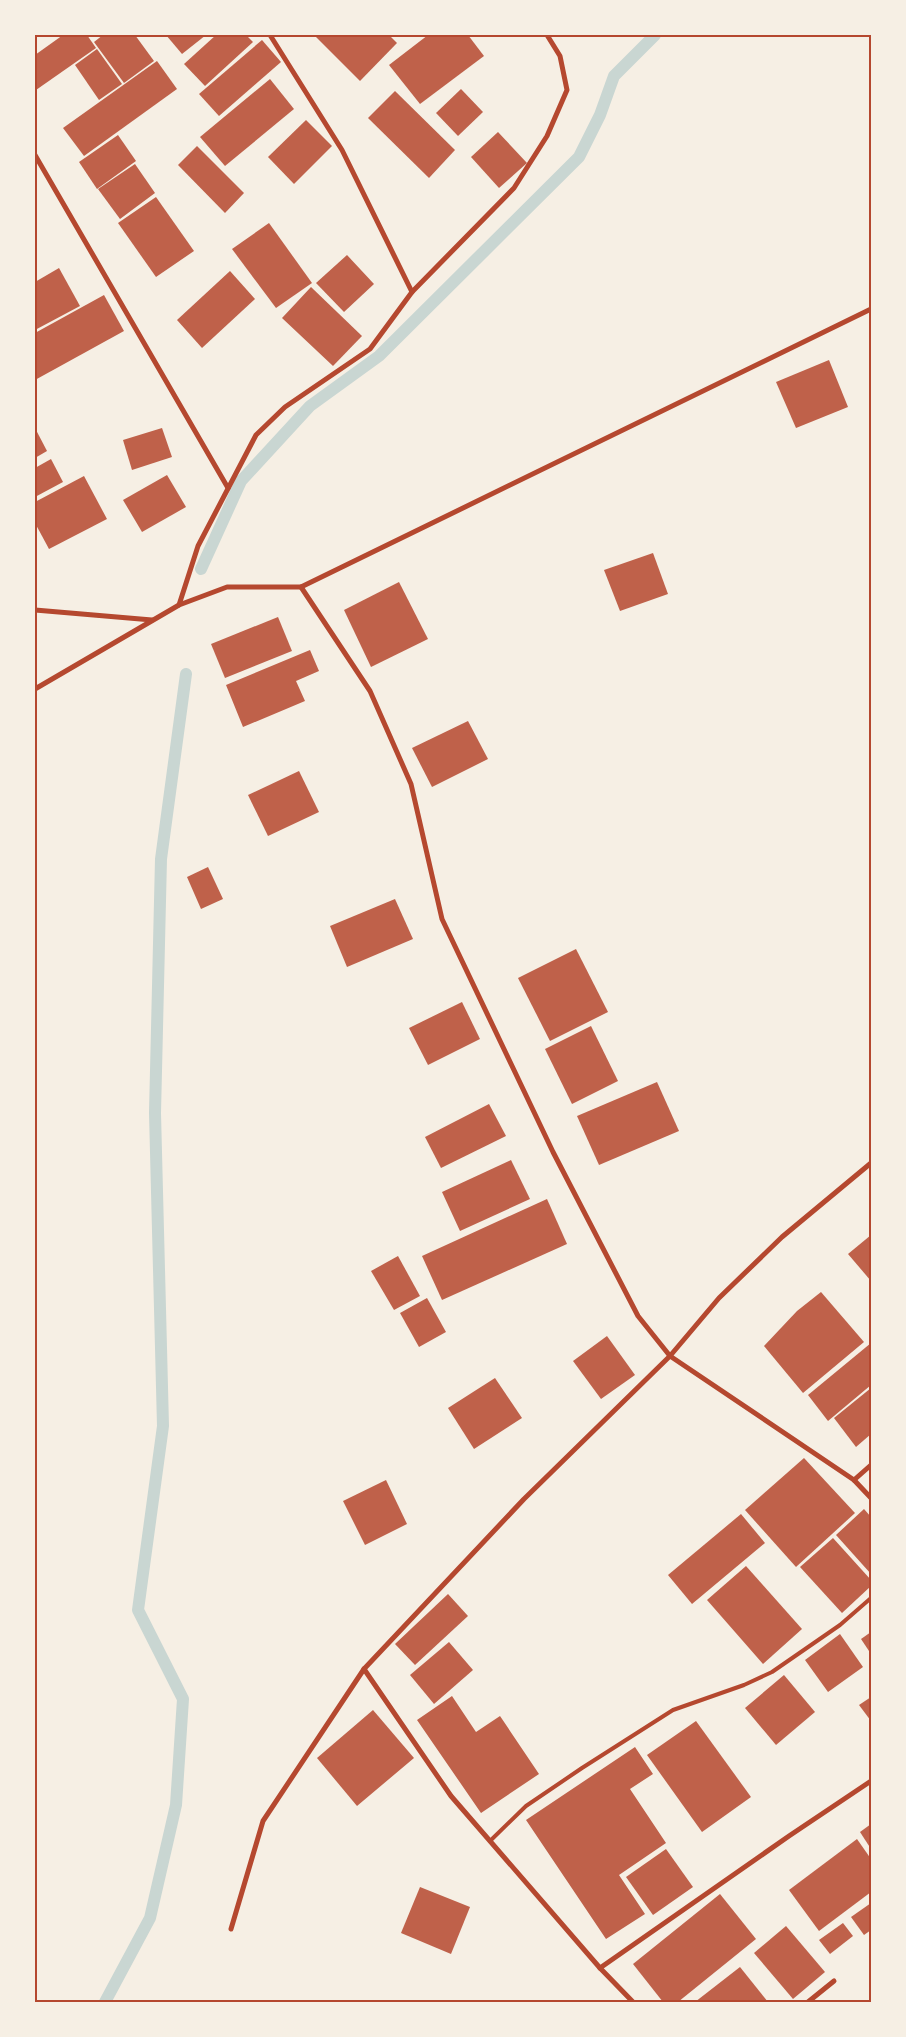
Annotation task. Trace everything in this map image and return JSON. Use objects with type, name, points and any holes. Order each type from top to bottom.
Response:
[{"type":"street","points":[[270,35],[342,150],[412,292]]},
{"type":"street","points":[[180,605],[198,546],[256,435],[285,407],[370,349],[412,292],[514,188],[547,136],[567,90],[560,56],[547,35]]},
{"type":"street","points":[[35,155],[228,488]]},
{"type":"street","points":[[35,689],[180,605],[227,587],[301,587],[871,309]]},
{"type":"street","points":[[301,587],[370,691],[411,784],[442,919],[552,1152],[638,1316],[670,1356],[854,1480],[871,1498]]},
{"type":"street","points":[[35,610],[153,620]]},
{"type":"street","points":[[231,1929],[264,1821],[364,1669],[524,1499],[670,1356],[719,1298],[782,1237],[871,1163]]},
{"type":"street","points":[[854,1480],[871,1464]]},
{"type":"street","points":[[364,1669],[451,1796],[600,1968],[633,2002]]},
{"type":"street","points":[[600,1968],[871,1781]]},
{"type":"street","points":[[808,2002],[834,1981]]},
{"type":"lane","points":[[490,1841],[526,1806],[598,1757],[673,1710],[744,1685],[772,1672],[840,1625],[871,1598]]},
{"type":"building","points":[[63,35],[87,35],[96,48],[36,90],[35,55]]},
{"type":"building","points":[[103,35],[135,35],[154,61],[124,83],[94,42]]},
{"type":"building","points":[[166,35],[206,35],[182,54]]},
{"type":"building","points":[[216,35],[246,35],[253,42],[205,86],[184,64]]},
{"type":"building","points":[[314,35],[389,35],[397,43],[360,81]]},
{"type":"building","points":[[428,35],[468,35],[484,56],[420,104],[389,65]]},
{"type":"building","points":[[262,40],[281,62],[219,116],[199,94]]},
{"type":"building","points":[[97,49],[122,84],[99,100],[75,65]]},
{"type":"building","points":[[157,61],[177,89],[84,156],[63,128]]},
{"type":"building","points":[[270,79],[294,109],[225,166],[200,137]]},
{"type":"building","points":[[461,89],[483,112],[458,136],[436,113]]},
{"type":"building","points":[[395,91],[455,150],[429,178],[368,118]]},
{"type":"building","points":[[306,120],[332,146],[294,184],[268,157]]},
{"type":"building","points":[[498,132],[527,163],[499,188],[471,157]]},
{"type":"building","points":[[118,135],[136,161],[97,189],[79,162]]},
{"type":"building","points":[[197,146],[244,193],[225,213],[178,165]]},
{"type":"building","points":[[135,164],[155,193],[120,219],[98,189]]},
{"type":"building","points":[[156,197],[194,251],[156,277],[118,223]]},
{"type":"building","points":[[269,223],[312,283],[276,308],[232,249]]},
{"type":"building","points":[[347,255],[374,284],[344,312],[316,283]]},
{"type":"building","points":[[59,268],[80,306],[35,330],[35,282]]},
{"type":"building","points":[[230,271],[255,299],[202,348],[177,320]]},
{"type":"building","points":[[311,287],[362,336],[333,366],[282,318]]},
{"type":"building","points":[[104,295],[124,331],[35,380],[35,333]]},
{"type":"building","points":[[829,360],[848,407],[796,428],[776,382]]},
{"type":"building","points":[[35,428],[47,451],[35,458]]},
{"type":"building","points":[[162,428],[172,457],[132,470],[123,440]]},
{"type":"building","points":[[51,459],[63,482],[35,497],[35,468]]},
{"type":"building","points":[[167,475],[186,507],[142,532],[123,500]]},
{"type":"building","points":[[84,476],[107,519],[49,549],[35,523],[35,502]]},
{"type":"building","points":[[653,553],[668,594],[620,611],[604,570]]},
{"type":"building","points":[[399,582],[428,639],[371,667],[344,610]]},
{"type":"building","points":[[278,617],[292,651],[225,678],[211,644]]},
{"type":"building","points":[[310,650],[319,671],[296,681],[305,701],[243,727],[226,685]]},
{"type":"building","points":[[468,721],[488,759],[432,787],[412,748]]},
{"type":"building","points":[[299,771],[319,812],[268,836],[248,795]]},
{"type":"building","points":[[208,867],[223,899],[201,909],[187,877]]},
{"type":"building","points":[[395,899],[413,939],[347,967],[330,926]]},
{"type":"building","points":[[576,949],[608,1012],[550,1041],[518,978]]},
{"type":"building","points":[[462,1002],[480,1039],[428,1065],[409,1028]]},
{"type":"building","points":[[591,1026],[618,1081],[572,1104],[545,1049]]},
{"type":"building","points":[[657,1082],[679,1131],[599,1165],[577,1116]]},
{"type":"building","points":[[489,1104],[506,1136],[441,1168],[425,1137]]},
{"type":"building","points":[[511,1160],[530,1199],[460,1231],[442,1192]]},
{"type":"building","points":[[547,1199],[567,1244],[442,1300],[422,1256]]},
{"type":"building","points":[[871,1235],[871,1281],[848,1254]]},
{"type":"building","points":[[398,1256],[420,1296],[394,1310],[371,1271]]},
{"type":"building","points":[[821,1292],[864,1342],[803,1393],[764,1346],[797,1311]]},
{"type":"building","points":[[427,1298],[446,1332],[419,1347],[400,1313]]},
{"type":"building","points":[[607,1336],[635,1375],[601,1399],[573,1361]]},
{"type":"building","points":[[871,1343],[871,1385],[828,1421],[808,1395]]},
{"type":"building","points":[[495,1378],[522,1418],[474,1449],[448,1408]]},
{"type":"building","points":[[871,1388],[871,1434],[856,1447],[834,1418]]},
{"type":"building","points":[[804,1458],[855,1513],[796,1567],[745,1510]]},
{"type":"building","points":[[386,1480],[407,1524],[365,1545],[343,1501]]},
{"type":"building","points":[[864,1509],[871,1517],[871,1574],[836,1535]]},
{"type":"building","points":[[741,1514],[765,1543],[692,1604],[668,1575]]},
{"type":"building","points":[[833,1538],[871,1580],[871,1586],[842,1613],[800,1567]]},
{"type":"building","points":[[746,1566],[802,1629],[763,1664],[707,1600]]},
{"type":"building","points":[[448,1594],[468,1616],[415,1665],[395,1644]]},
{"type":"building","points":[[871,1632],[871,1654],[861,1639]]},
{"type":"building","points":[[840,1634],[863,1667],[828,1692],[805,1660]]},
{"type":"building","points":[[449,1642],[473,1670],[434,1704],[410,1675]]},
{"type":"building","points":[[784,1675],[815,1712],[776,1745],[745,1708]]},
{"type":"building","points":[[452,1696],[476,1732],[500,1716],[539,1774],[481,1813],[417,1720]]},
{"type":"building","points":[[871,1697],[871,1721],[859,1705]]},
{"type":"building","points":[[373,1710],[414,1758],[357,1806],[317,1758]]},
{"type":"building","points":[[696,1721],[751,1797],[702,1832],[647,1755]]},
{"type":"building","points":[[635,1747],[653,1774],[630,1789],[666,1843],[619,1875],[645,1914],[606,1939],[526,1820]]},
{"type":"building","points":[[871,1824],[871,1849],[860,1832]]},
{"type":"building","points":[[857,1839],[871,1859],[871,1892],[819,1931],[789,1890]]},
{"type":"building","points":[[666,1849],[693,1887],[653,1915],[626,1877]]},
{"type":"building","points":[[420,1887],[470,1907],[451,1954],[401,1933]]},
{"type":"building","points":[[720,1894],[756,1939],[678,2002],[663,2002],[633,1964]]},
{"type":"building","points":[[871,1903],[871,1930],[864,1935],[851,1917]]},
{"type":"building","points":[[843,1923],[853,1936],[830,1954],[819,1940]]},
{"type":"building","points":[[786,1926],[825,1972],[793,1999],[754,1953]]},
{"type":"building","points":[[740,1967],[768,2002],[695,2002]]},
{"type":"waterway","points":[[201,569],[241,481],[310,406],[379,356],[579,157],[600,115],[614,76],[655,35]]},
{"type":"waterway","points":[[105,2002],[150,1918],[176,1805],[183,1699],[138,1610],[163,1426],[155,1113],[161,859],[186,674]]}]
